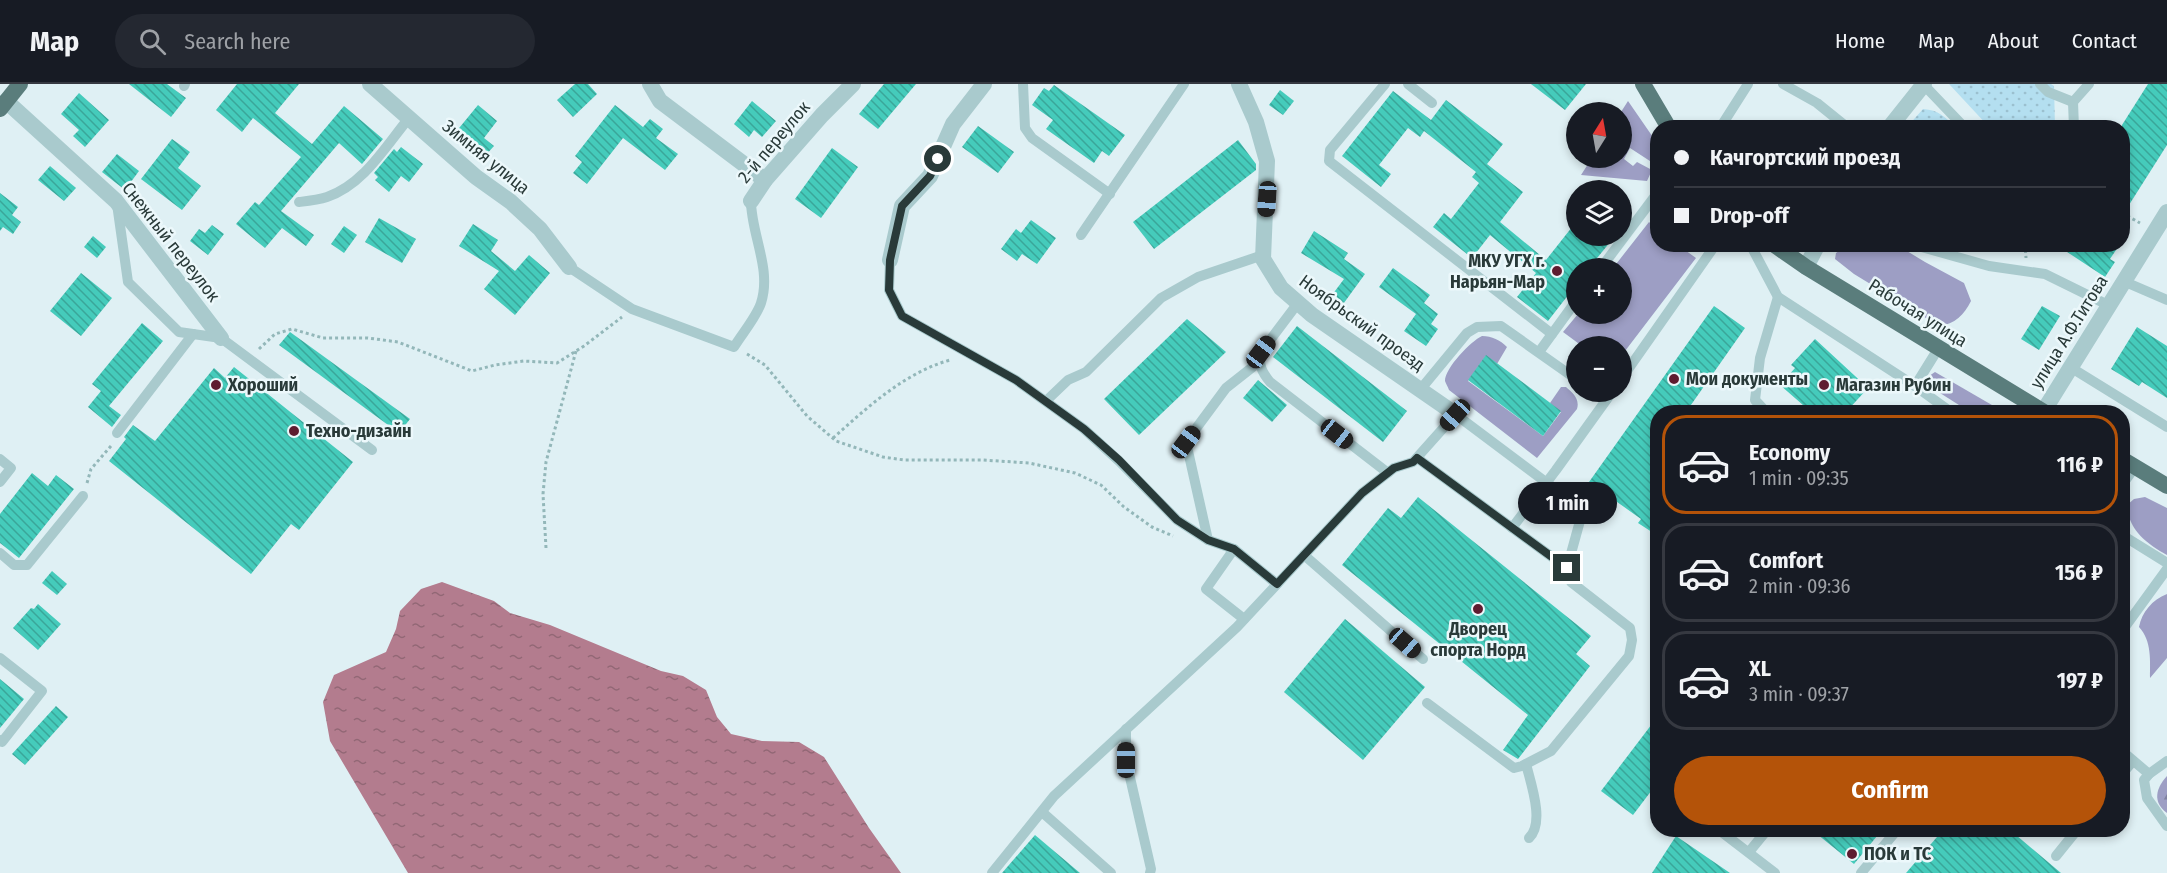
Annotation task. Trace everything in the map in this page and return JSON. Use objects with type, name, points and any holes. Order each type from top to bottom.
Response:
[{"type":"main road","points":[[3,105],[20,84]]},
{"type":"main road","points":[[1642,84],[1664,120]]},
{"type":"main road","name":"Рабочая улица","points":[[1784,252],[2031,405]]},
{"type":"main road","points":[[2130,464],[2167,486]]},
{"type":"street","name":"Зимняя улица","points":[[370,84],[476,177],[511,202],[540,229],[569,267]]},
{"type":"street","points":[[651,84],[660,101],[765,180]]},
{"type":"street","name":"2-й переулок","points":[[751,201],[765,180],[822,115],[854,84]]},
{"type":"street","points":[[890,260],[902,206],[930,176],[952,124],[984,84]]},
{"type":"street","points":[[1239,84],[1256,122],[1267,161],[1263,255]]},
{"type":"street","points":[[1895,120],[1924,84]]},
{"type":"street","name":"Снежный переулок","points":[[3,105],[116,201],[221,338]]},
{"type":"street","name":"улица А.Ф.Титова","points":[[2047,405],[2167,212]]},
{"type":"street","points":[[1806,267],[1814,252]]},
{"type":"street","name":"Ноябрьский проезд","points":[[1263,255],[1263,259],[1281,288],[1312,315],[1452,412]]},
{"type":"lane","points":[[1023,84],[1025,128],[1032,138],[1110,194]]},
{"type":"lane","points":[[1081,235],[1184,84]]},
{"type":"lane","points":[[1384,84],[1330,150],[1329,161],[1552,334]]},
{"type":"lane","points":[[1408,84],[1432,103]]},
{"type":"lane","points":[[1725,120],[1748,84]]},
{"type":"lane","points":[[1783,84],[1817,103],[1838,120]]},
{"type":"lane","points":[[1924,84],[1958,120]]},
{"type":"lane","points":[[2040,84],[2048,92],[2073,102]]},
{"type":"lane","points":[[2074,120],[2073,102],[2089,84]]},
{"type":"lane","points":[[299,202],[326,198],[347,188],[365,172],[409,118]]},
{"type":"lane","points":[[116,201],[128,282],[179,332],[221,338],[372,450]]},
{"type":"lane","points":[[569,267],[632,309],[734,347],[761,303],[764,279],[751,216],[751,201]]},
{"type":"lane","points":[[1609,258],[1650,209]]},
{"type":"lane","points":[[1632,363],[1708,252]]},
{"type":"lane","points":[[1754,252],[1779,297],[1941,405]]},
{"type":"lane","points":[[1948,252],[1989,266],[2044,274],[2108,305]]},
{"type":"lane","points":[[1046,401],[1068,380],[1086,372],[1161,298],[1198,277],[1263,255]]},
{"type":"lane","points":[[890,260],[889,290],[902,316],[1016,380],[1046,401],[1084,429],[1119,460],[1177,520],[1208,540],[1234,549],[1277,584]]},
{"type":"lane","points":[[2123,281],[2167,300]]},
{"type":"lane","points":[[1760,405],[1755,400],[1760,358],[1779,297]]},
{"type":"lane","points":[[1298,303],[1261,352],[1259,362],[1263,372],[1270,382],[1388,473]]},
{"type":"lane","points":[[1539,352],[1566,315]]},
{"type":"lane","points":[[1420,390],[1467,333],[1477,327],[1501,326],[1566,372]]},
{"type":"lane","points":[[117,433],[193,334]]},
{"type":"lane","points":[[1915,386],[1938,349]]},
{"type":"lane","points":[[1208,540],[1186,442],[1226,388],[1259,362]]},
{"type":"lane","points":[[2070,367],[2167,427]]},
{"type":"lane","points":[[1512,528],[1605,402]]},
{"type":"lane","points":[[992,873],[1054,796],[1244,620],[1362,493],[1394,468],[1413,462],[1452,412],[1583,510],[1567,568],[1571,582],[1630,628],[1632,640],[1629,656],[1551,751],[1514,768],[1427,703]]},
{"type":"lane","points":[[1417,458],[1567,568]]},
{"type":"lane","points":[[0,459],[11,468],[0,482]]},
{"type":"lane","points":[[0,553],[14,565],[27,565],[83,496]]},
{"type":"lane","points":[[2130,540],[2167,563]]},
{"type":"lane","points":[[1234,549],[1206,589],[1244,620]]},
{"type":"lane","points":[[1304,555],[1423,659]]},
{"type":"lane","points":[[2130,620],[2167,569]]},
{"type":"lane","points":[[0,658],[42,691],[2,742],[0,741]]},
{"type":"lane","points":[[1126,729],[1126,760],[1151,869],[1150,873]]},
{"type":"lane","points":[[2130,759],[2149,774]]},
{"type":"lane","points":[[2130,765],[2133,761]]},
{"type":"lane","points":[[2167,761],[2144,780],[2146,798],[2167,826]]},
{"type":"lane","points":[[1526,764],[1537,817],[1537,827],[1529,838]]},
{"type":"lane","points":[[1042,812],[1111,873]]},
{"type":"lane","points":[[1729,837],[1775,873]]},
{"type":"lane","points":[[1749,852],[1761,837]]},
{"type":"lane","points":[[1861,873],[1891,837]]},
{"type":"lane","points":[[2056,856],[2071,837]]},
{"type":"path","points":[[249,359],[275,334],[292,328],[323,338],[368,338],[398,342],[472,371],[495,365],[524,362],[557,363],[632,309]]},
{"type":"path","points":[[734,347],[765,365],[807,416],[833,438],[883,457],[904,460],[983,460],[1029,463],[1075,473],[1101,485],[1124,507],[1152,527],[1173,536]]},
{"type":"path","points":[[546,548],[543,494],[546,462],[576,351]]},
{"type":"path","points":[[833,438],[891,389],[930,366],[969,354]]},
{"type":"path","points":[[83,496],[91,470],[117,433]]},
{"type":"green space","points":[[1632,107],[1650,133],[1650,161],[1632,149]]},
{"type":"green space","points":[[1637,162],[1650,169],[1647,181],[1581,175],[1586,168],[1632,168]]},
{"type":"green space","points":[[1649,222],[1650,252],[1688,252],[1696,258],[1632,342],[1632,336],[1568,336],[1563,332],[1570,324],[1632,324],[1632,258],[1621,258]]},
{"type":"green space","points":[[1909,252],[1964,283],[1971,301],[1958,318],[1939,326],[1854,274],[1835,259],[1836,253]]},
{"type":"green space","points":[[1482,336],[1489,337],[1502,342],[1507,347],[1497,364],[1486,356],[1468,381],[1543,436],[1561,412],[1550,403],[1561,387],[1566,387],[1566,402],[1578,402],[1577,409],[1537,458],[1449,390],[1445,381],[1449,369],[1465,349]]},
{"type":"green space","points":[[1935,372],[1992,405],[1959,405],[1930,384],[1929,376]]},
{"type":"green space","points":[[2145,497],[2167,508],[2167,555],[2152,546],[2135,529],[2130,519],[2130,502],[2134,499]]},
{"type":"green space","points":[[2167,594],[2167,658],[2150,678],[2148,645],[2139,627],[2148,607]]},
{"type":"green space","points":[[2167,776],[2167,813],[2159,804],[2157,795],[2160,785]]},
{"type":"sand","points":[[1949,84],[2051,84],[2054,86],[2055,120],[1982,120]]},
{"type":"sand","points":[[1923,109],[1938,112],[1948,120],[1913,120]]},
{"type":"water","points":[[442,582],[494,601],[510,613],[550,625],[661,671],[683,676],[706,690],[717,717],[731,734],[762,741],[799,742],[824,757],[901,873],[408,873],[330,741],[323,702],[334,675],[386,652],[396,629],[400,611],[421,589]]},
{"type":"building","points":[[129,84],[167,84],[186,98],[171,117]]},
{"type":"building","points":[[237,84],[299,84],[275,113],[312,144],[344,106],[383,139],[362,164],[339,143],[281,211],[314,235],[306,246],[282,228],[265,248],[236,224],[255,202],[259,205],[301,157],[253,118],[242,132],[216,110]]},
{"type":"building","points":[[575,84],[588,84],[597,94],[573,117],[557,100]]},
{"type":"building","points":[[884,84],[916,84],[878,129],[859,114]]},
{"type":"building","points":[[1531,84],[1586,84],[1571,102],[1566,102],[1565,110]]},
{"type":"building","points":[[2148,84],[2167,84],[2167,145],[2130,203],[2130,120],[2125,120]]},
{"type":"building","points":[[1054,85],[1125,135],[1109,156],[1102,151],[1094,163],[1046,129],[1053,120],[1032,105],[1044,88],[1049,91]]},
{"type":"building","points":[[1280,90],[1294,101],[1283,115],[1269,105]]},
{"type":"building","points":[[1393,91],[1431,120],[1446,100],[1503,144],[1487,164],[1523,192],[1500,222],[1546,260],[1566,235],[1566,246],[1607,246],[1597,258],[1566,258],[1566,298],[1548,321],[1517,297],[1536,273],[1490,235],[1472,258],[1433,227],[1444,213],[1451,219],[1479,183],[1472,177],[1476,172],[1424,131],[1420,137],[1408,128],[1379,165],[1391,174],[1381,187],[1342,156]]},
{"type":"building","points":[[79,93],[109,120],[85,147],[73,136],[79,130],[61,114]]},
{"type":"building","points":[[752,101],[776,121],[762,137],[754,130],[749,137],[734,124]]},
{"type":"building","points":[[478,105],[497,121],[484,138],[494,146],[484,157],[455,133]]},
{"type":"building","points":[[615,105],[643,127],[650,119],[663,129],[656,138],[678,154],[665,170],[623,138],[587,184],[573,173],[582,162],[575,156]]},
{"type":"building","points":[[978,126],[1014,152],[998,173],[962,147]]},
{"type":"building","points":[[172,139],[190,152],[178,168],[201,186],[182,210],[141,179]]},
{"type":"building","points":[[1238,140],[1256,164],[1256,170],[1154,249],[1133,222]]},
{"type":"building","points":[[401,147],[423,164],[409,182],[401,176],[389,192],[375,180],[378,177],[374,173],[394,149],[397,152]]},
{"type":"building","points":[[832,148],[858,167],[821,218],[795,199]]},
{"type":"building","points":[[117,154],[139,171],[125,190],[102,172]]},
{"type":"building","points":[[50,166],[76,188],[64,201],[38,180]]},
{"type":"building","points":[[0,193],[18,207],[12,215],[21,222],[13,234],[3,227],[0,231]]},
{"type":"building","points":[[379,218],[416,239],[402,263],[365,242]]},
{"type":"building","points":[[1031,220],[1056,238],[1037,264],[1022,254],[1017,261],[1001,249],[1016,229],[1021,233]]},
{"type":"building","points":[[473,224],[498,240],[491,251],[515,271],[529,255],[550,273],[515,315],[484,289],[499,271],[459,246]]},
{"type":"building","points":[[212,225],[224,234],[208,255],[190,241],[199,229],[205,233]]},
{"type":"building","points":[[344,226],[357,235],[344,253],[331,244]]},
{"type":"building","points":[[1314,231],[1348,253],[1344,259],[1365,274],[1341,307],[1329,299],[1344,279],[1301,253]]},
{"type":"building","points":[[93,236],[106,247],[97,258],[84,247]]},
{"type":"building","points":[[2067,252],[2115,252],[2110,259],[2115,262],[2105,277]]},
{"type":"building","points":[[1393,268],[1430,295],[1424,303],[1438,314],[1431,324],[1438,329],[1426,346],[1404,331],[1416,314],[1379,287]]},
{"type":"building","points":[[81,273],[112,298],[81,336],[50,311]]},
{"type":"building","points":[[1714,306],[1745,328],[1691,405],[1650,405],[1650,531],[1638,523],[1641,519],[1589,482]]},
{"type":"building","points":[[2042,306],[2060,316],[2039,350],[2021,339]]},
{"type":"building","points":[[1187,319],[1226,352],[1139,435],[1104,399]]},
{"type":"building","points":[[142,323],[163,341],[109,406],[121,415],[112,427],[88,407],[101,391],[92,384]]},
{"type":"building","points":[[1297,326],[1407,411],[1383,442],[1273,357]]},
{"type":"building","points":[[2137,327],[2167,346],[2167,398],[2142,382],[2139,386],[2111,369]]},
{"type":"building","points":[[290,332],[410,419],[399,433],[279,345]]},
{"type":"building","points":[[1815,339],[1868,388],[1852,405],[1803,405],[1780,385],[1795,368],[1791,365]]},
{"type":"building","points":[[1486,355],[1561,411],[1543,436],[1468,380]]},
{"type":"building","points":[[234,367],[353,462],[299,530],[291,524],[251,574],[109,461],[126,439],[124,437],[133,425],[155,441],[214,368],[225,378]]},
{"type":"building","points":[[1258,380],[1287,405],[1272,422],[1243,398]]},
{"type":"building","points":[[32,473],[48,486],[56,475],[74,489],[19,558],[0,543],[0,514]]},
{"type":"building","name":"Дворец спорта Норд","points":[[1418,497],[1591,636],[1576,654],[1590,666],[1518,759],[1503,750],[1528,715],[1342,565],[1388,508],[1401,518]]},
{"type":"building","points":[[52,571],[67,584],[57,595],[42,583]]},
{"type":"building","points":[[38,604],[61,624],[38,650],[13,628],[31,608],[34,609]]},
{"type":"building","points":[[1345,619],[1425,687],[1363,760],[1284,692]]},
{"type":"building","points":[[0,679],[24,699],[0,728]]},
{"type":"building","points":[[56,706],[68,717],[25,765],[12,754]]},
{"type":"building","points":[[1650,727],[1650,793],[1633,815],[1601,791]]},
{"type":"building","points":[[1035,835],[1080,873],[1002,873]]},
{"type":"building","points":[[1677,837],[1730,873],[1652,873]]},
{"type":"building","points":[[1821,837],[1876,837],[1854,864]]},
{"type":"building","points":[[1937,837],[2018,837],[2061,873],[1906,873]]},
{"type":"place","name":"МКУ УГХ г. Нарьян-Мар","points":[[1557,271]]},
{"type":"place","name":"Мои документы","points":[[1674,379]]},
{"type":"place","name":"Хороший","points":[[216,385]]},
{"type":"place","name":"Магазин Рубин","points":[[1824,385]]},
{"type":"place","name":"Техно-дизайн","points":[[294,431]]},
{"type":"place","name":"Дворец спорта Норд","points":[[1478,609]]},
{"type":"place","name":"ПОК и ТС","points":[[1852,854]]},
{"type":"route","points":[[938,159],[930,176],[902,206],[890,260],[889,290],[902,316],[1016,380],[1084,429],[1119,460],[1177,520],[1208,540],[1234,549],[1277,584],[1362,493],[1394,468],[1413,462],[1417,458],[1567,568]]}]
